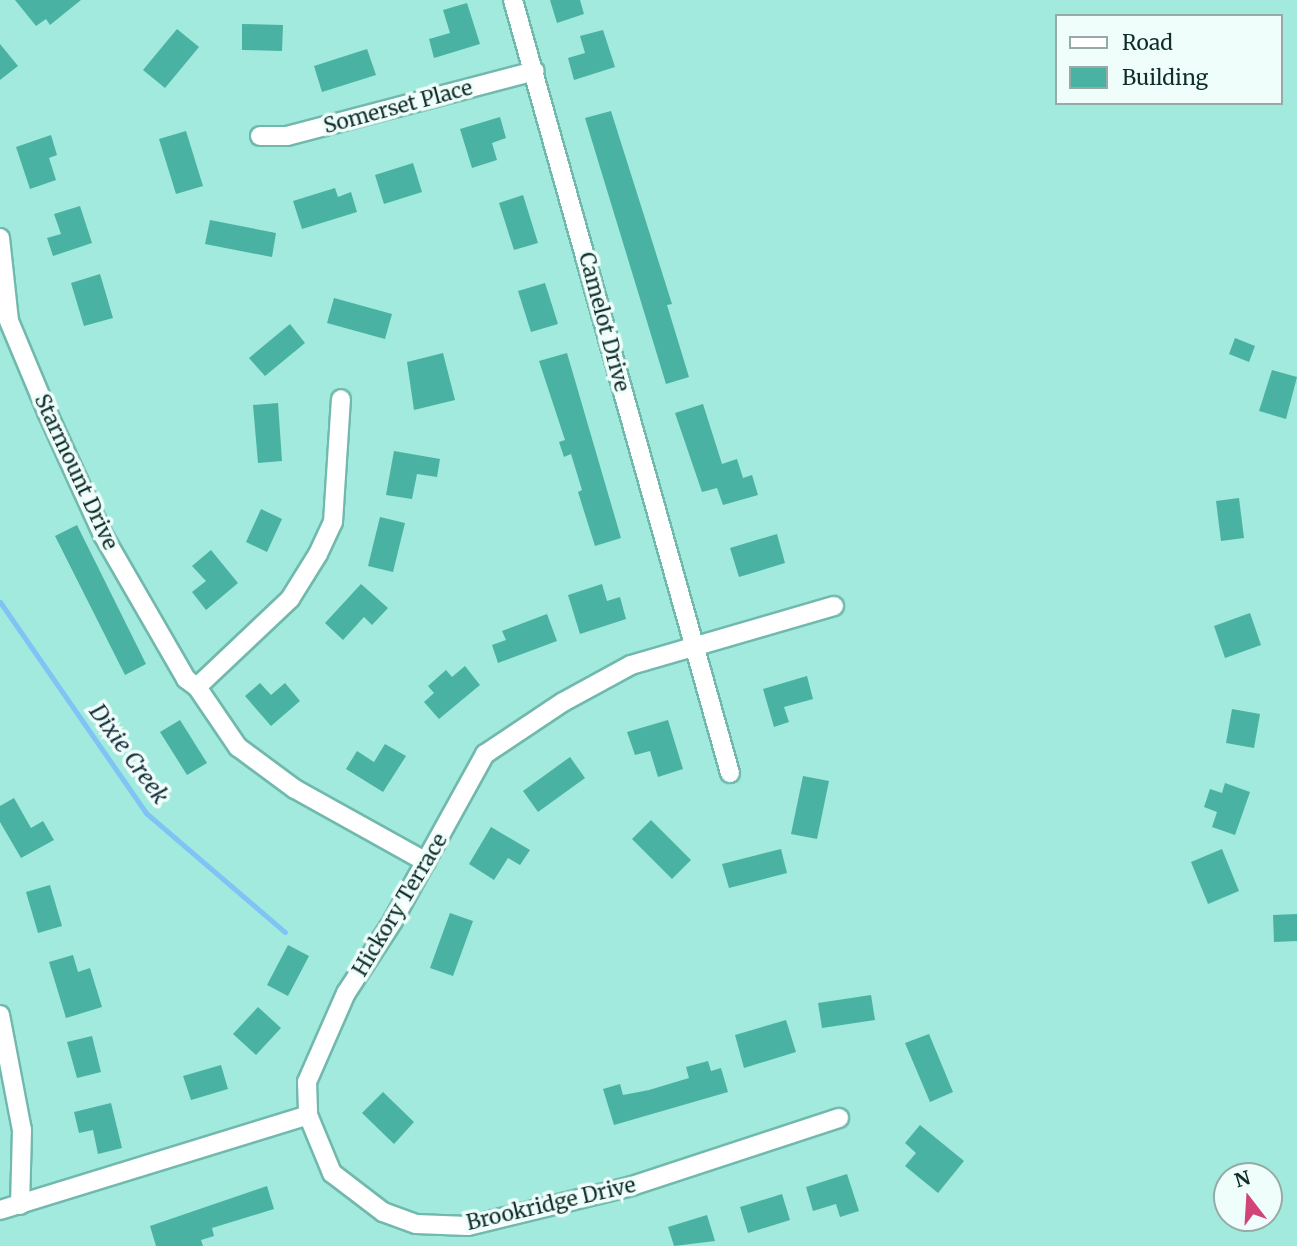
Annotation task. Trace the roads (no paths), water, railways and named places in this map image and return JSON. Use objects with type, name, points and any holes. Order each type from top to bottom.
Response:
[{"type":"street","name":"Camelot Drive","points":[[513,0],[730,773]]},
{"type":"street","name":"Somerset Place","points":[[260,136],[287,136],[535,71]]},
{"type":"street","name":"Starmount Drive","points":[[0,238],[9,321],[47,412],[103,534],[186,679],[197,687],[238,747],[295,789],[426,862]]},
{"type":"street","points":[[197,687],[290,599],[333,522],[341,399]]},
{"type":"street","name":"Hickory Terrace","points":[[308,1115],[307,1083],[346,993],[426,862],[485,754],[564,702],[631,665],[692,645],[834,607]]},
{"type":"street","points":[[0,1015],[22,1130],[20,1205]]},
{"type":"street","points":[[0,1210],[308,1115]]},
{"type":"street","name":"Brookridge Drive","points":[[308,1115],[332,1173],[356,1194],[383,1212],[416,1224],[468,1226],[632,1186],[839,1118]]},
{"type":"waterway","name":"Dixie Creek","points":[[0,602],[146,813],[285,932]]}]
